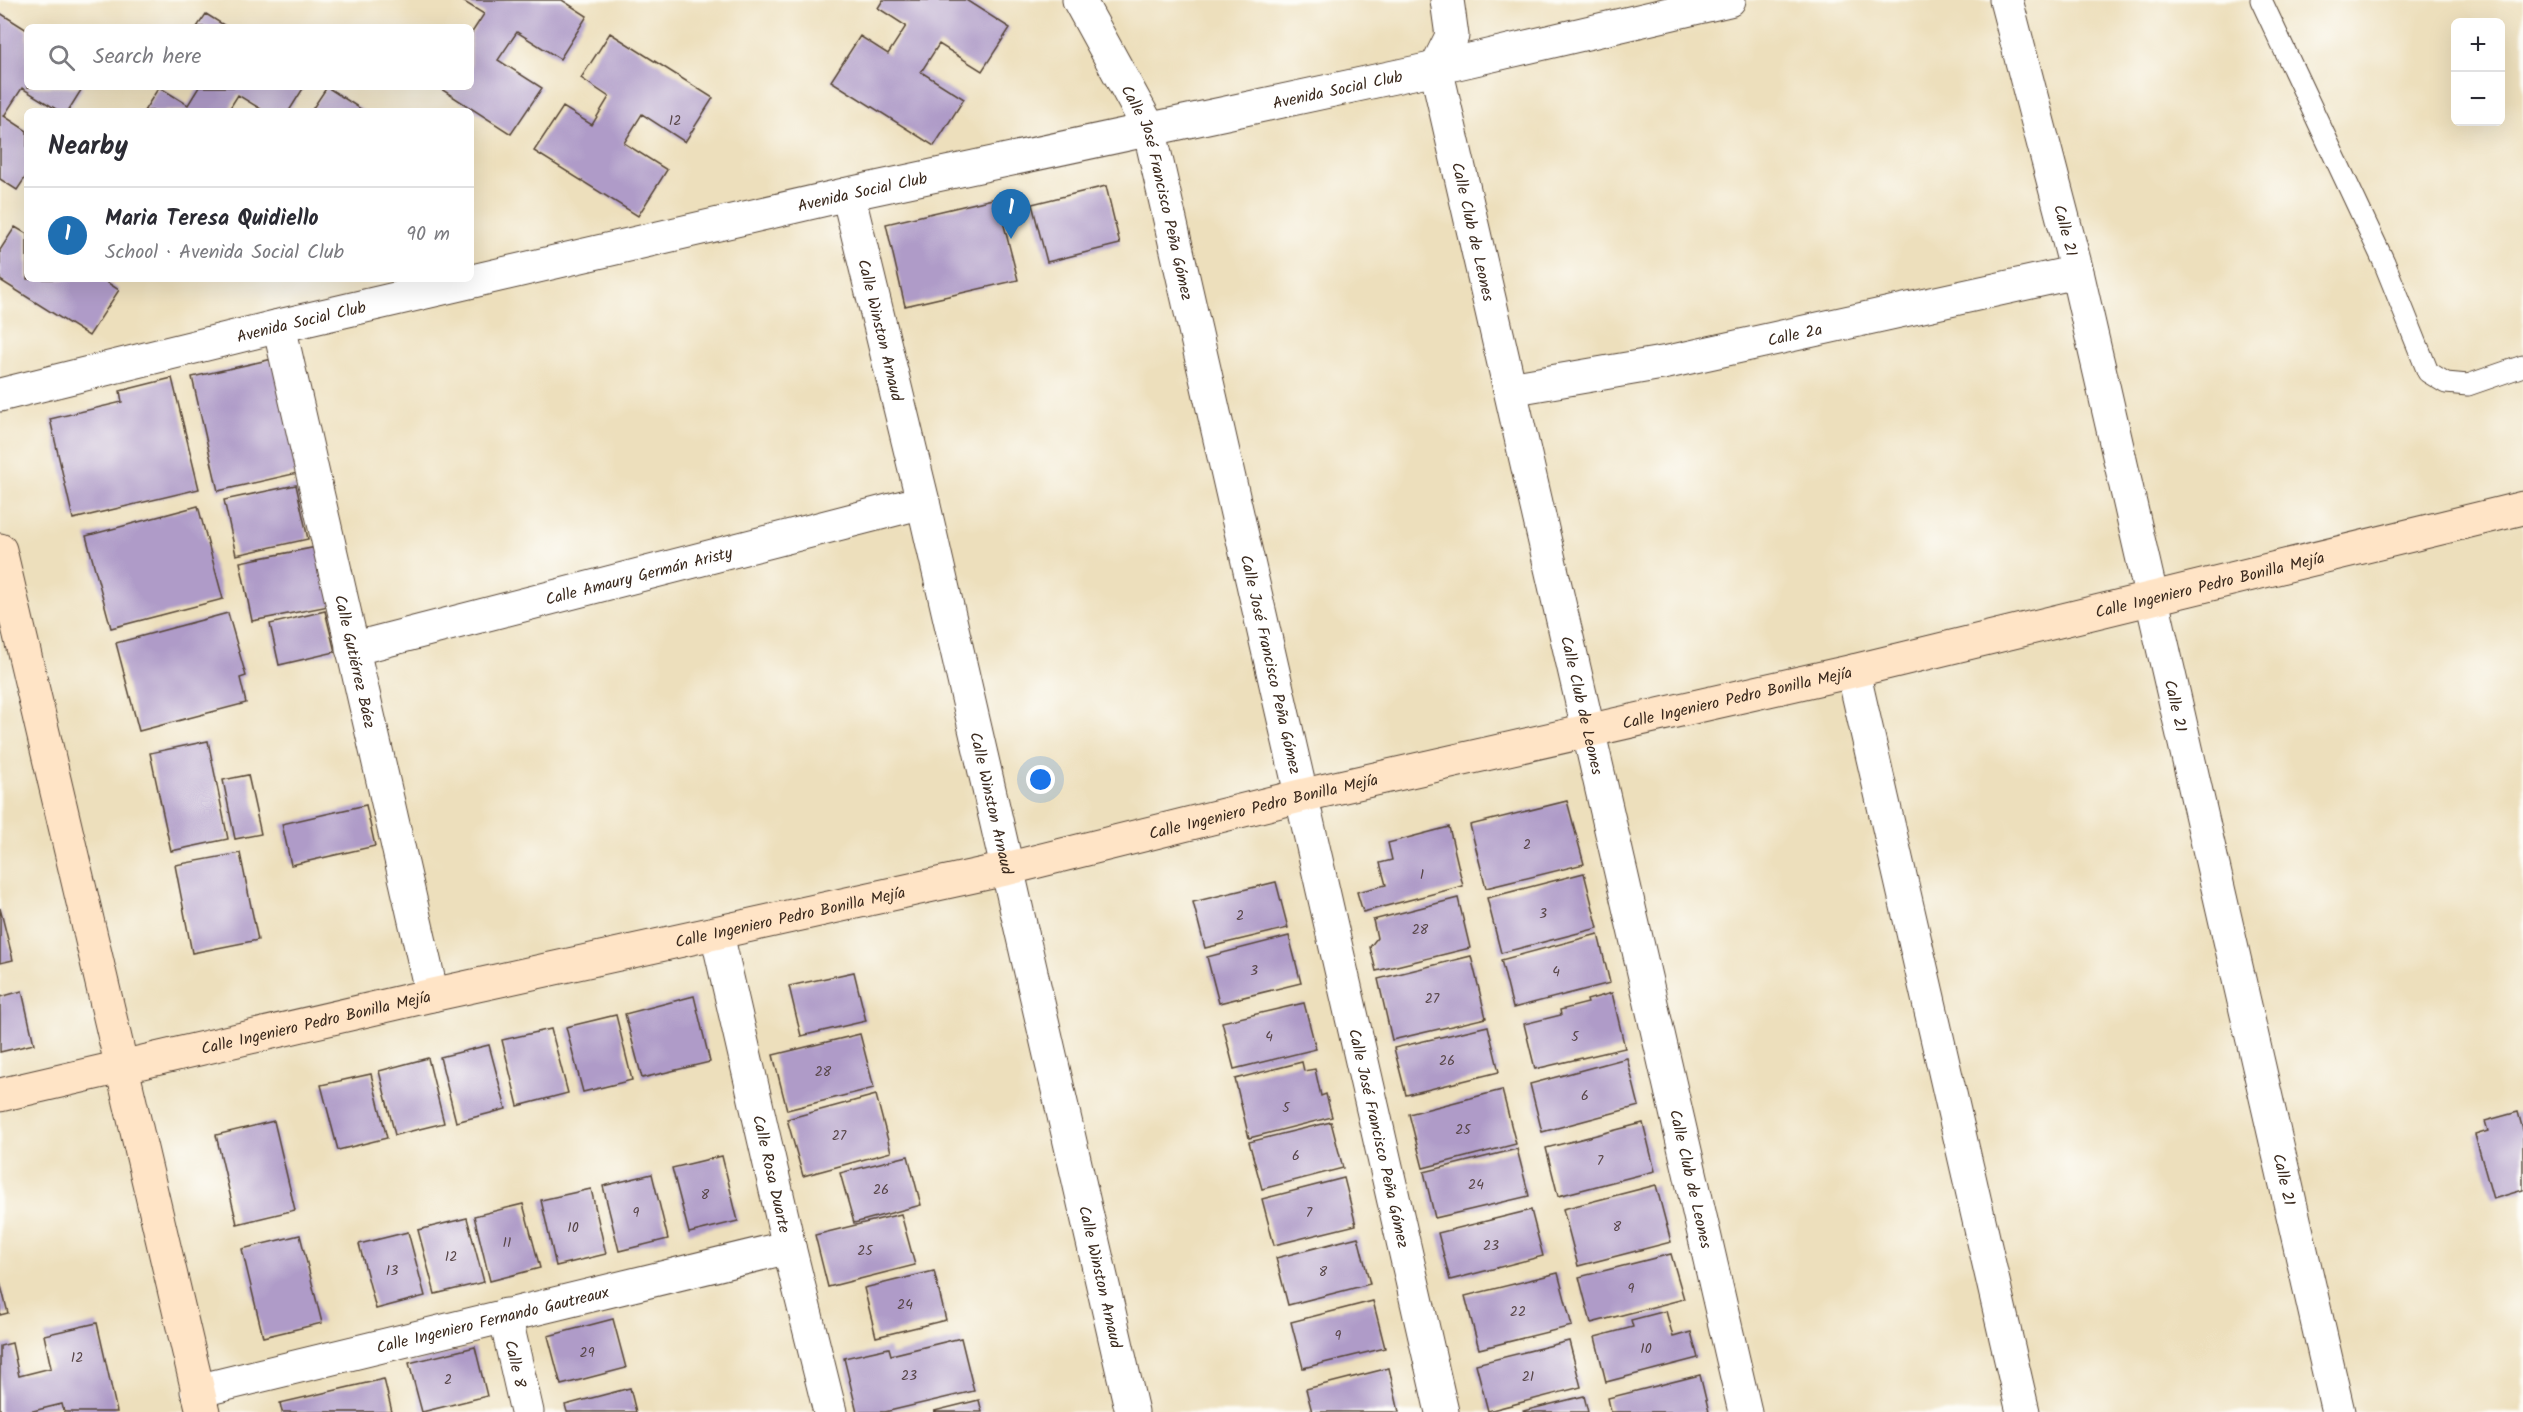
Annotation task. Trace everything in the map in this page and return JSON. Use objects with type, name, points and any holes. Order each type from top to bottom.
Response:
[{"type":"street","name":"Calle José Francisco Peña Gómez","points":[[1079,0],[1149,128],[1442,1412]]},
{"type":"street","points":[[1436,68],[1452,36],[1448,0]]},
{"type":"street","name":"Avenida Social Club","points":[[474,281],[848,194],[1436,68],[1692,4],[1729,0]]},
{"type":"street","name":"Calle 21","points":[[2006,0],[2077,273],[2338,1412]]},
{"type":"street","name":"Calle Club de Leones","points":[[1436,68],[1745,1412]]},
{"type":"street","name":"Calle Winston Arnaud","points":[[848,194],[923,502],[1132,1412]]},
{"type":"street","name":"Calle 2a","points":[[1510,388],[1668,362],[2077,273]]},
{"type":"street","name":"Avenida Social Club","points":[[0,395],[469,282]]},
{"type":"street","name":"Calle Gutiérrez Báez","points":[[279,326],[432,995]]},
{"type":"street","name":"Calle Amaury Germán Aristy","points":[[352,649],[923,502]]},
{"type":"street","name":"Calle Ingeniero Pedro Bonilla Mejía","points":[[0,1095],[432,995],[1006,869],[1300,796],[1853,670],[2523,508]]},
{"type":"street","points":[[0,550],[200,1401]]},
{"type":"street","points":[[1853,670],[2023,1412]]},
{"type":"street","name":"Calle Rosa Duarte","points":[[717,934],[789,1247],[830,1412]]},
{"type":"street","name":"Calle Ingeniero Fernando Gautreaux","points":[[200,1401],[505,1315],[789,1247]]},
{"type":"street","name":"Calle 8","points":[[505,1315],[527,1412]]},
{"type":"lane","points":[[2261,0],[2384,262],[2428,372],[2446,383],[2468,385],[2523,366]]},
{"type":"building","points":[[461,0],[562,0],[587,16],[560,59],[517,32],[498,60],[542,88],[511,134],[474,108],[443,90],[474,90],[474,29],[484,14]]},
{"type":"building","points":[[883,0],[966,0],[1010,28],[982,71],[939,44],[921,72],[964,99],[934,146],[831,81],[860,36],[888,54],[906,26],[878,8]]},
{"type":"building","points":[[0,13],[24,28],[24,89],[22,88],[4,116],[24,129],[24,180],[17,190],[0,179]]},
{"type":"building","points":[[206,14],[222,24],[199,24]]},
{"type":"building","points":[[610,33],[713,98],[685,142],[642,114],[624,143],[667,170],[638,216],[534,151],[563,107],[592,125],[609,97],[581,78]]},
{"type":"building","points":[[25,90],[81,90],[70,108],[54,108]]},
{"type":"building","points":[[157,90],[164,90],[188,105],[197,90],[302,90],[291,108],[259,108],[238,95],[230,108],[146,108]]},
{"type":"building","points":[[325,90],[332,90],[359,108],[313,108]]},
{"type":"building","points":[[1106,186],[1120,244],[1047,262],[1032,204]]},
{"type":"building","points":[[997,198],[1018,280],[905,306],[886,224]]},
{"type":"building","points":[[15,227],[24,232],[24,282],[107,282],[119,290],[89,336],[0,280],[0,250]]},
{"type":"building","points":[[277,358],[302,472],[218,491],[192,377]]},
{"type":"building","points":[[172,378],[199,489],[73,519],[50,419],[122,402],[120,391]]},
{"type":"building","points":[[296,485],[308,539],[236,555],[224,500]]},
{"type":"building","points":[[198,506],[223,599],[111,628],[86,536]]},
{"type":"building","points":[[322,546],[334,605],[252,621],[240,562]]},
{"type":"building","points":[[325,611],[335,652],[279,665],[270,624]]},
{"type":"building","points":[[228,613],[246,676],[240,678],[246,703],[139,731],[116,643]]},
{"type":"building","points":[[208,741],[228,839],[171,851],[150,753]]},
{"type":"building","points":[[248,775],[261,834],[235,839],[223,780]]},
{"type":"building","points":[[1567,801],[1584,864],[1486,888],[1470,825]]},
{"type":"building","points":[[366,805],[375,846],[291,865],[282,824]]},
{"type":"building","points":[[1449,827],[1463,886],[1363,912],[1357,892],[1386,885],[1380,863],[1392,860],[1388,843]]},
{"type":"building","points":[[240,853],[258,940],[192,953],[175,865]]},
{"type":"building","points":[[1584,873],[1598,928],[1501,953],[1487,898]]},
{"type":"building","points":[[1276,882],[1288,928],[1205,948],[1193,902]]},
{"type":"building","points":[[1458,898],[1470,948],[1376,971],[1370,947],[1377,938],[1373,920]]},
{"type":"building","points":[[0,908],[13,960],[0,963]]},
{"type":"building","points":[[1598,934],[1610,983],[1513,1008],[1501,960]]},
{"type":"building","points":[[1289,936],[1301,983],[1219,1003],[1207,957]]},
{"type":"building","points":[[1471,956],[1486,1018],[1392,1040],[1378,979]]},
{"type":"building","points":[[854,972],[866,1021],[801,1036],[789,986]]},
{"type":"building","points":[[22,991],[34,1044],[0,1052],[0,997]]},
{"type":"building","points":[[1612,993],[1625,1048],[1535,1069],[1524,1024],[1561,1015],[1560,1010],[1588,1003],[1587,1000]]},
{"type":"building","points":[[694,996],[710,1062],[642,1078],[625,1014]]},
{"type":"building","points":[[1304,1003],[1316,1049],[1234,1069],[1222,1022]]},
{"type":"building","points":[[616,1015],[632,1080],[583,1092],[566,1027]]},
{"type":"building","points":[[1488,1026],[1499,1072],[1406,1095],[1394,1048]]},
{"type":"building","points":[[551,1029],[568,1093],[518,1106],[502,1040]]},
{"type":"building","points":[[860,1034],[874,1088],[787,1110],[773,1055]]},
{"type":"building","points":[[489,1045],[506,1109],[456,1122],[440,1057]]},
{"type":"building","points":[[428,1058],[444,1123],[395,1135],[379,1071]]},
{"type":"building","points":[[1627,1058],[1639,1106],[1542,1132],[1530,1084]]},
{"type":"building","points":[[1302,1062],[1304,1071],[1315,1069],[1321,1096],[1326,1094],[1332,1117],[1249,1138],[1235,1079]]},
{"type":"building","points":[[371,1074],[387,1138],[338,1150],[321,1085]]},
{"type":"building","points":[[1502,1090],[1516,1144],[1423,1168],[1409,1114]]},
{"type":"building","points":[[876,1095],[891,1152],[803,1176],[787,1119]]},
{"type":"building","points":[[2518,1112],[2523,1130],[2523,1190],[2493,1199],[2475,1135],[2488,1131],[2485,1121]]},
{"type":"building","points":[[274,1121],[295,1210],[237,1224],[216,1135]]},
{"type":"building","points":[[1331,1122],[1343,1168],[1262,1189],[1249,1142]]},
{"type":"building","points":[[1643,1123],[1655,1171],[1558,1196],[1546,1148]]},
{"type":"building","points":[[1517,1149],[1529,1196],[1435,1218],[1424,1172]]},
{"type":"building","points":[[722,1156],[738,1221],[689,1233],[672,1168]]},
{"type":"building","points":[[908,1156],[921,1205],[854,1223],[840,1173]]},
{"type":"building","points":[[652,1174],[668,1239],[619,1251],[603,1186]]},
{"type":"building","points":[[1344,1178],[1356,1225],[1274,1245],[1262,1199]]},
{"type":"building","points":[[1656,1185],[1671,1242],[1578,1266],[1563,1209]]},
{"type":"building","points":[[591,1189],[606,1254],[556,1266],[541,1200]]},
{"type":"building","points":[[523,1204],[540,1268],[490,1281],[474,1216]]},
{"type":"building","points":[[1531,1210],[1543,1256],[1450,1280],[1438,1233]]},
{"type":"building","points":[[901,1214],[915,1265],[828,1287],[815,1235]]},
{"type":"building","points":[[467,1218],[484,1282],[435,1294],[418,1230]]},
{"type":"building","points":[[408,1232],[425,1296],[376,1309],[359,1244]]},
{"type":"building","points":[[300,1235],[322,1323],[263,1337],[242,1249]]},
{"type":"building","points":[[1358,1237],[1370,1284],[1288,1305],[1276,1258]]},
{"type":"building","points":[[1671,1254],[1684,1299],[1591,1323],[1579,1277]]},
{"type":"building","points":[[934,1271],[946,1320],[876,1337],[864,1288]]},
{"type":"building","points":[[1558,1273],[1572,1326],[1479,1349],[1465,1296]]},
{"type":"building","points":[[0,1282],[8,1313],[0,1315]]},
{"type":"building","points":[[1373,1301],[1385,1348],[1303,1368],[1291,1322]]},
{"type":"building","points":[[1666,1311],[1673,1337],[1691,1332],[1698,1358],[1606,1382],[1595,1337],[1633,1327],[1631,1320]]},
{"type":"building","points":[[613,1319],[626,1368],[561,1385],[548,1336]]},
{"type":"building","points":[[97,1323],[117,1412],[64,1412],[62,1404],[29,1412],[0,1412],[0,1346],[12,1343],[19,1376],[51,1368],[44,1335]]},
{"type":"building","points":[[961,1338],[974,1391],[885,1412],[857,1412],[844,1358],[889,1348],[891,1355]]},
{"type":"building","points":[[1569,1341],[1581,1387],[1488,1411],[1476,1364]]},
{"type":"building","points":[[475,1347],[487,1396],[422,1412],[409,1363]]},
{"type":"building","points":[[1389,1368],[1399,1412],[1312,1412],[1306,1389]]},
{"type":"building","points":[[1700,1375],[1709,1412],[1611,1412],[1608,1398]]},
{"type":"building","points":[[384,1379],[392,1412],[282,1412],[280,1403]]},
{"type":"building","points":[[630,1388],[636,1412],[567,1412],[565,1405]]},
{"type":"building","points":[[1584,1396],[1588,1412],[1523,1412],[1523,1411]]},
{"type":"building","points":[[979,1400],[982,1412],[934,1412],[934,1411]]},
{"type":"place","name":"Maria Teresa Quidiello","points":[[1011,239]]}]
